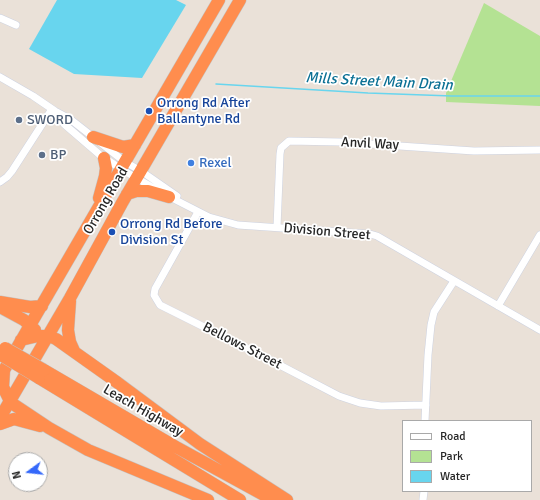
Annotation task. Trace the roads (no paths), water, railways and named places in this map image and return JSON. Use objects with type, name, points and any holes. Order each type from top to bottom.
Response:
[{"type":"highway","name":"Orrong Road","points":[[2,374],[219,0]]},
{"type":"highway","name":"Orrong Road","points":[[43,336],[70,298],[127,194],[240,0]]},
{"type":"highway","points":[[93,137],[123,147],[135,146]]},
{"type":"highway","points":[[88,227],[104,181],[106,168],[104,158]]},
{"type":"highway","points":[[127,194],[136,191],[148,191],[170,197]]},
{"type":"highway","points":[[70,298],[68,330],[70,342],[74,351]]},
{"type":"highway","points":[[0,302],[30,307],[42,306]]},
{"type":"highway","points":[[0,308],[30,325],[43,336]]},
{"type":"highway","points":[[5,394],[21,382],[39,353],[43,336]]},
{"type":"highway","points":[[22,340],[43,336],[56,339],[200,444],[287,500]]},
{"type":"highway","name":"Leach Highway","points":[[1,351],[273,500]]},
{"type":"highway","points":[[0,418],[5,394],[2,374]]},
{"type":"highway","name":"Leach Highway","points":[[41,374],[240,500]]},
{"type":"highway","points":[[5,394],[13,404],[49,428],[88,450],[208,500]]},
{"type":"highway","points":[[0,424],[14,419],[49,428]]},
{"type":"street","points":[[0,18],[16,26]]},
{"type":"street","points":[[0,77],[33,96],[53,110],[70,118],[93,137],[123,166]]},
{"type":"street","points":[[53,110],[64,124],[104,158],[139,174]]},
{"type":"street","points":[[0,182],[12,171],[53,110]]},
{"type":"street","name":"Anvil Way","points":[[277,227],[280,154],[281,148],[289,141],[340,142],[474,151],[540,150]]},
{"type":"street","name":"Division Street","points":[[139,174],[170,197],[188,206]]},
{"type":"street","name":"Division Street","points":[[139,174],[198,212],[215,219],[238,225],[370,234],[377,236],[540,330]]},
{"type":"street","name":"Bellows Street","points":[[198,212],[155,289],[154,295],[160,305],[339,396],[360,403],[381,406],[426,405]]},
{"type":"street","points":[[498,306],[540,235]]},
{"type":"street","points":[[425,420],[431,325],[434,312],[454,281]]},
{"type":"water","points":[[57,0],[176,0],[186,5],[142,78],[74,74],[29,49]]},
{"type":"waterway","name":"Mills Street Main Drain","points":[[216,84],[368,93],[452,96],[540,96]]},
{"type":"place","name":"Orrong Rd After Ballantyne Rd","points":[[149,111]]},
{"type":"place","name":"SWORD","points":[[19,120]]},
{"type":"place","name":"BP","points":[[42,155]]},
{"type":"place","name":"Rexel","points":[[191,163]]},
{"type":"place","name":"Orrong Rd Before Division St","points":[[112,232]]}]
